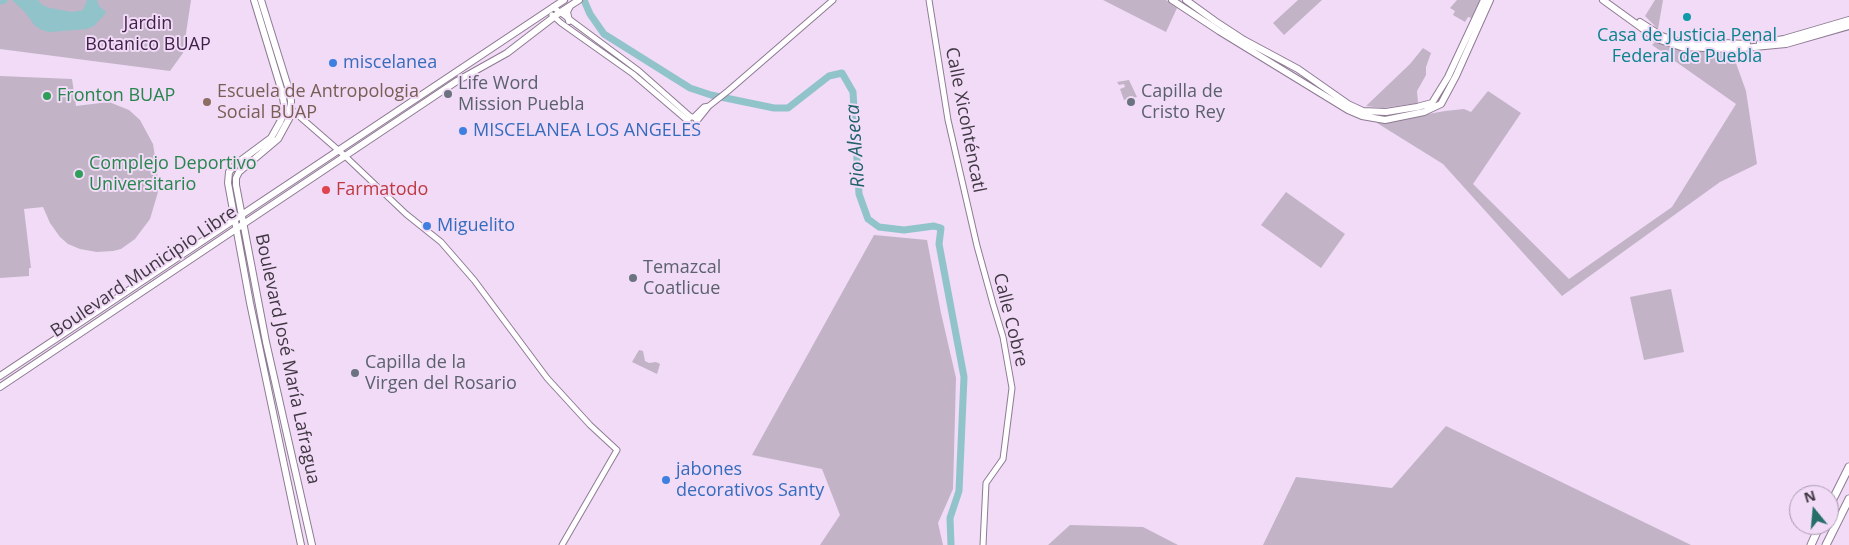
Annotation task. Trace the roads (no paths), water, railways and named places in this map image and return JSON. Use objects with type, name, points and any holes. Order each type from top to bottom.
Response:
[{"type":"highway","points":[[1839,487],[1849,467]]},
{"type":"highway","points":[[1826,545],[1849,499]]},
{"type":"main road","name":"Boulevard José María Lafragua","points":[[254,0],[282,92],[285,110],[271,138],[236,164],[230,172],[228,183],[301,545]]},
{"type":"main road","points":[[261,0],[289,90],[290,109]]},
{"type":"main road","name":"Boulevard Municipio Libre","points":[[0,376],[234,218],[564,0]]},
{"type":"main road","name":"Boulevard Municipio Libre","points":[[0,387],[457,81],[508,53],[578,0]]},
{"type":"main road","points":[[1172,0],[1348,110],[1362,116],[1385,120],[1424,112],[1441,104],[1456,76],[1490,0]]},
{"type":"main road","points":[[1186,0],[1244,40],[1298,70],[1348,104],[1362,111],[1386,112],[1432,103],[1448,77],[1484,0]]},
{"type":"main road","points":[[1603,0],[1657,40],[1681,47],[1733,49],[1786,44],[1849,26]]},
{"type":"main road","points":[[1608,0],[1653,30],[1675,41],[1752,44],[1784,39],[1849,20]]},
{"type":"main road","points":[[569,21],[567,12],[570,6]]},
{"type":"main road","name":"Boulevard José María Lafragua","points":[[290,109],[290,117],[278,139],[243,167],[236,178],[266,342],[312,545]]},
{"type":"street","points":[[692,119],[704,107],[712,104],[728,91],[833,0]]},
{"type":"street","name":"Calle Xicohténcatl","points":[[929,0],[948,120],[977,246]]},
{"type":"street","points":[[550,9],[692,119]]},
{"type":"street","points":[[556,15],[569,21],[639,70],[692,119]]},
{"type":"street","points":[[290,109],[455,256],[547,378],[590,425],[617,450],[562,545]]},
{"type":"street","name":"Calle Cobre","points":[[977,246],[992,304],[1004,337],[1012,388],[1003,459],[986,483],[983,545]]},
{"type":"waterway","points":[[0,1],[4,0]]},
{"type":"waterway","name":"Rio Alseca","points":[[584,0],[590,14],[604,34],[690,88],[711,95],[774,108],[788,108],[829,76],[842,73],[853,92],[859,194],[868,219],[879,227],[904,230],[934,226],[941,228],[939,244],[964,377],[959,491],[950,518],[951,545]]},
{"type":"place","name":"Casa de Justicia Penal Federal de Puebla","points":[[1687,17]]},
{"type":"place","name":"miscelanea","points":[[333,63]]},
{"type":"place","name":"Life Word Mission Puebla","points":[[448,94]]},
{"type":"place","name":"Fronton BUAP","points":[[47,96]]},
{"type":"place","name":"Escuela de Antropologia Social BUAP","points":[[207,102]]},
{"type":"place","name":"Capilla de Cristo Rey","points":[[1131,102]]},
{"type":"place","name":"MISCELANEA LOS ANGELES","points":[[463,131]]},
{"type":"place","name":"Complejo Deportivo Universitario","points":[[79,174]]},
{"type":"place","name":"Farmatodo","points":[[326,190]]},
{"type":"place","name":"Miguelito","points":[[427,226]]},
{"type":"place","name":"Temazcal Coatlicue","points":[[633,278]]},
{"type":"place","name":"Capilla de la Virgen del Rosario","points":[[355,373]]},
{"type":"place","name":"jabones decorativos Santy","points":[[666,480]]},
{"type":"park label","name":"Jardin Botanico BUAP","points":[[148,34]]}]
